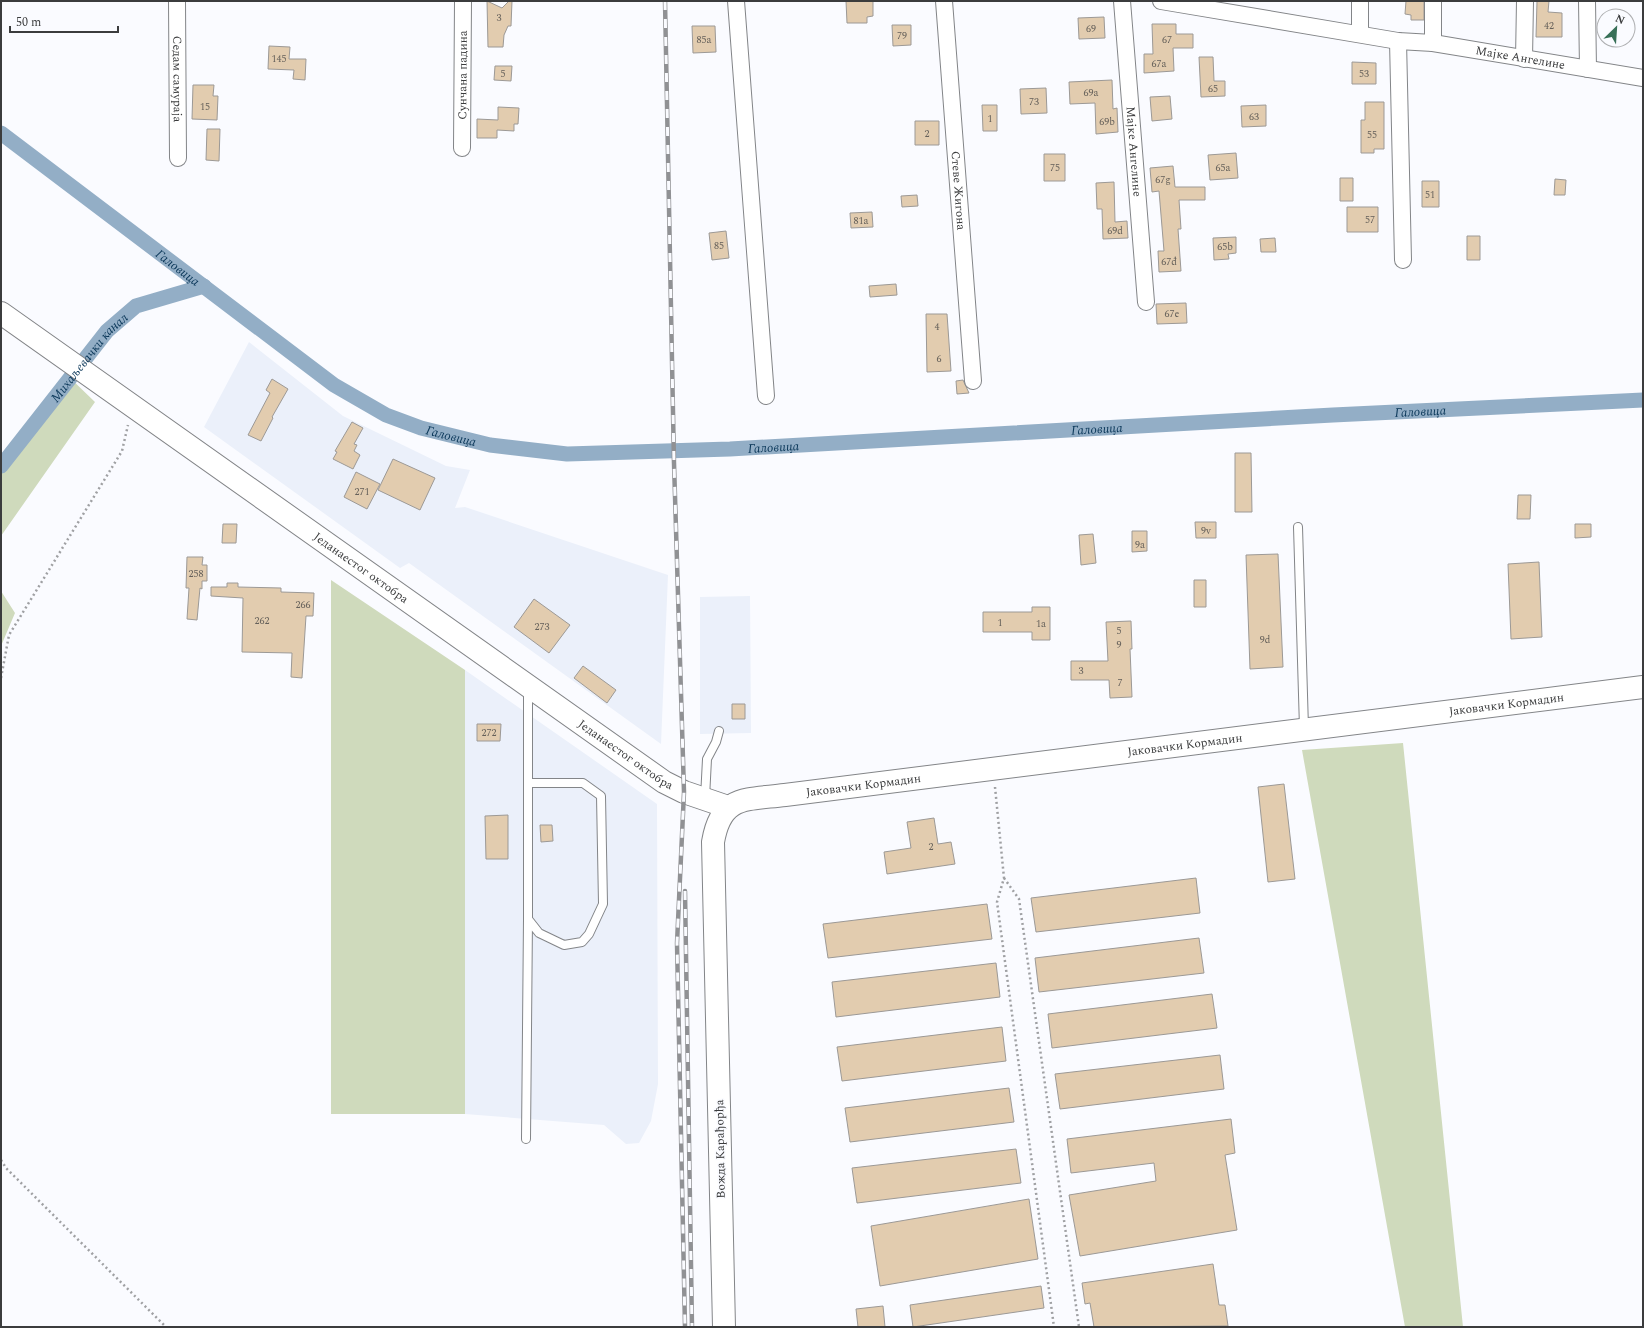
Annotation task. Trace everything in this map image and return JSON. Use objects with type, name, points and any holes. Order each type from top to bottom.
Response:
[{"type":"main road","name":"Једанаестог октобра","points":[[1,313],[664,782],[684,792],[728,807]]},
{"type":"main road","name":"Јаковачки Кормадин","points":[[728,807],[748,800],[1643,686]]},
{"type":"main road","name":"Вожда Карађорђа","points":[[724,1327],[713,842],[716,824],[722,813],[728,807]]},
{"type":"street","name":"Седам самураја","points":[[177,1],[178,158]]},
{"type":"street","name":"Сунчана падина","points":[[462,148],[463,1]]},
{"type":"street","points":[[736,1],[766,396]]},
{"type":"street","name":"Стеве Жигона","points":[[944,1],[972,380]]},
{"type":"street","name":"Мајке Ангелине","points":[[1122,1],[1146,302]]},
{"type":"street","name":"Мајке Ангелине","points":[[1161,1],[1222,6],[1398,41],[1433,43],[1643,78]]},
{"type":"street","points":[[1360,1],[1360,34]]},
{"type":"street","points":[[1433,1],[1433,43]]},
{"type":"street","points":[[1524,58],[1525,1]]},
{"type":"street","points":[[1587,1],[1588,69]]},
{"type":"street","points":[[1398,41],[1403,260]]},
{"type":"lane","points":[[1298,526],[1304,728]]},
{"type":"lane","points":[[526,1139],[528,686]]},
{"type":"lane","points":[[705,799],[707,759],[716,742],[719,731]]},
{"type":"lane","points":[[528,783],[583,783],[601,796],[603,904],[589,934],[582,942],[564,945],[539,933],[528,919]]},
{"type":"path","points":[[1,678],[9,635],[122,451],[133,407]]},
{"type":"path","points":[[993,768],[1004,878],[997,902],[1054,1327]]},
{"type":"path","points":[[1004,878],[1019,899],[1078,1327]]},
{"type":"path","points":[[1,1160],[6,1168],[166,1327]]},
{"type":"shaded area","points":[[249,342],[343,416],[446,466],[470,470],[455,508],[465,507],[668,575],[661,744],[409,563],[400,568],[204,427]]},
{"type":"shaded area","points":[[750,596],[751,733],[700,734],[700,597]]},
{"type":"shaded area","points":[[465,670],[657,804],[658,1084],[651,1121],[639,1143],[626,1144],[604,1125],[465,1114]]},
{"type":"green space","points":[[66,374],[95,402],[1,536],[1,455]]},
{"type":"green space","points":[[331,580],[465,670],[465,1114],[331,1114]]},
{"type":"green space","points":[[1,591],[15,613],[1,646]]},
{"type":"green space","points":[[1403,743],[1463,1327],[1405,1327],[1302,750]]},
{"type":"building","points":[[487,1],[502,8],[509,1],[512,1],[511,26],[508,26],[504,35],[503,47],[488,47]]},
{"type":"building","points":[[846,1],[873,1],[873,16],[867,17],[867,23],[847,23]]},
{"type":"building","points":[[1406,1],[1424,1],[1424,20],[1411,20],[1411,15],[1405,14]]},
{"type":"building","points":[[1537,1],[1549,1],[1548,12],[1562,13],[1562,37],[1536,37]]},
{"type":"building","points":[[1104,17],[1105,38],[1079,39],[1078,18]]},
{"type":"building","points":[[1152,24],[1176,24],[1176,34],[1193,34],[1193,48],[1173,48],[1174,71],[1144,73],[1144,54],[1153,54]]},
{"type":"building","points":[[892,25],[911,25],[911,45],[893,46]]},
{"type":"building","points":[[692,26],[715,26],[716,52],[693,53]]},
{"type":"building","points":[[269,46],[290,47],[289,59],[306,59],[305,80],[293,79],[294,70],[268,69]]},
{"type":"building","points":[[1199,57],[1213,57],[1214,81],[1225,81],[1225,96],[1201,97]]},
{"type":"building","points":[[1352,62],[1376,63],[1376,84],[1352,84]]},
{"type":"building","points":[[495,66],[512,66],[511,81],[494,80]]},
{"type":"building","points":[[1112,80],[1113,109],[1117,108],[1118,132],[1096,134],[1095,103],[1070,104],[1069,82]]},
{"type":"building","points":[[193,85],[214,85],[213,96],[218,96],[217,120],[192,119]]},
{"type":"building","points":[[1046,88],[1047,113],[1021,114],[1020,89]]},
{"type":"building","points":[[1170,96],[1172,119],[1152,121],[1150,97]]},
{"type":"building","points":[[1365,102],[1384,102],[1384,149],[1374,149],[1374,153],[1361,153],[1361,120],[1365,120]]},
{"type":"building","points":[[982,105],[997,105],[997,131],[983,131]]},
{"type":"building","points":[[1266,105],[1266,126],[1242,127],[1241,106]]},
{"type":"building","points":[[498,107],[519,108],[518,124],[514,124],[514,131],[497,130],[497,138],[477,138],[477,119],[498,120]]},
{"type":"building","points":[[915,121],[939,121],[939,145],[915,145]]},
{"type":"building","points":[[207,129],[220,129],[219,161],[206,160]]},
{"type":"building","points":[[1236,153],[1238,178],[1210,180],[1208,155]]},
{"type":"building","points":[[1044,154],[1065,154],[1065,181],[1044,181]]},
{"type":"building","points":[[1173,166],[1175,187],[1205,187],[1205,200],[1179,200],[1181,229],[1178,229],[1181,271],[1159,272],[1158,251],[1164,251],[1159,191],[1152,192],[1150,168]]},
{"type":"building","points":[[1340,178],[1353,178],[1353,201],[1340,201]]},
{"type":"building","points":[[1555,179],[1566,180],[1565,195],[1554,195]]},
{"type":"building","points":[[1422,181],[1439,181],[1439,207],[1422,207]]},
{"type":"building","points":[[1114,182],[1115,222],[1127,221],[1128,238],[1103,239],[1102,209],[1097,209],[1096,183]]},
{"type":"building","points":[[917,195],[918,206],[902,207],[901,196]]},
{"type":"building","points":[[1347,207],[1378,207],[1378,232],[1347,232]]},
{"type":"building","points":[[872,212],[873,227],[851,228],[850,213]]},
{"type":"building","points":[[726,231],[729,258],[712,260],[709,233]]},
{"type":"building","points":[[1467,236],[1480,236],[1480,260],[1467,260]]},
{"type":"building","points":[[1236,237],[1236,253],[1228,254],[1229,259],[1214,260],[1213,238]]},
{"type":"building","points":[[1275,238],[1276,252],[1261,252],[1260,239]]},
{"type":"building","points":[[896,284],[897,295],[870,297],[869,286]]},
{"type":"building","points":[[1186,303],[1187,323],[1157,324],[1156,304]]},
{"type":"building","points":[[926,314],[947,314],[951,371],[927,372]]},
{"type":"building","points":[[272,379],[288,389],[272,417],[273,418],[261,441],[248,435],[270,393],[266,390]]},
{"type":"building","points":[[963,380],[969,393],[957,394],[956,381]]},
{"type":"building","points":[[352,422],[363,428],[354,444],[357,445],[354,451],[360,455],[353,469],[333,459],[337,452],[335,451]]},
{"type":"building","points":[[1235,453],[1251,453],[1252,512],[1235,512]]},
{"type":"building","points":[[393,459],[435,478],[420,510],[378,490]]},
{"type":"building","points":[[356,472],[380,484],[367,509],[344,497]]},
{"type":"building","points":[[1518,495],[1531,495],[1530,519],[1517,519]]},
{"type":"building","points":[[1195,522],[1216,522],[1216,538],[1196,538]]},
{"type":"building","points":[[223,524],[237,524],[236,543],[222,543]]},
{"type":"building","points":[[1575,524],[1591,524],[1591,537],[1575,538]]},
{"type":"building","points":[[1132,531],[1147,531],[1147,551],[1132,552]]},
{"type":"building","points":[[1093,534],[1096,563],[1081,565],[1079,535]]},
{"type":"building","points":[[1278,554],[1283,667],[1250,669],[1246,555]]},
{"type":"building","points":[[187,557],[203,557],[202,565],[207,565],[207,581],[202,581],[202,589],[200,588],[197,620],[187,619],[189,588],[186,588]]},
{"type":"building","points":[[1539,562],[1542,637],[1511,639],[1508,564]]},
{"type":"building","points":[[1194,580],[1206,580],[1206,607],[1194,607]]},
{"type":"building","points":[[227,583],[238,583],[238,587],[281,588],[281,592],[314,593],[313,616],[306,616],[302,678],[291,677],[292,653],[242,652],[243,598],[211,596],[211,587],[227,587]]},
{"type":"building","points":[[534,599],[570,625],[549,653],[514,627]]},
{"type":"building","points":[[1032,607],[1050,607],[1050,640],[1032,640],[1032,632],[983,632],[983,612],[1032,612]]},
{"type":"building","points":[[1131,621],[1132,649],[1130,649],[1132,697],[1110,698],[1109,680],[1071,680],[1071,661],[1108,661],[1106,622]]},
{"type":"building","points":[[583,666],[616,690],[607,703],[574,678]]},
{"type":"building","points":[[732,704],[745,704],[745,719],[732,719]]},
{"type":"building","points":[[477,724],[501,724],[500,741],[477,741]]},
{"type":"building","points":[[1284,784],[1295,879],[1268,882],[1258,787]]},
{"type":"building","points":[[508,815],[508,859],[486,859],[485,816]]},
{"type":"building","points":[[934,818],[938,844],[951,842],[955,864],[887,874],[884,852],[911,848],[907,822]]},
{"type":"building","points":[[540,825],[552,825],[553,841],[541,842]]},
{"type":"building","points":[[1196,878],[1200,913],[1036,932],[1031,898]]},
{"type":"building","points":[[987,904],[992,939],[828,958],[823,924]]},
{"type":"building","points":[[1199,938],[1204,973],[1039,992],[1035,958]]},
{"type":"building","points":[[996,963],[1000,997],[836,1017],[832,982]]},
{"type":"building","points":[[1212,994],[1217,1028],[1052,1048],[1048,1014]]},
{"type":"building","points":[[1002,1027],[1006,1061],[842,1081],[837,1047]]},
{"type":"building","points":[[1220,1055],[1224,1089],[1060,1109],[1055,1074]]},
{"type":"building","points":[[1009,1088],[1014,1122],[850,1142],[845,1108]]},
{"type":"building","points":[[1231,1119],[1235,1153],[1225,1155],[1237,1230],[1080,1256],[1069,1195],[1156,1181],[1154,1163],[1071,1173],[1067,1139]]},
{"type":"building","points":[[1016,1149],[1021,1183],[857,1203],[852,1168]]},
{"type":"building","points":[[1029,1199],[1038,1259],[880,1286],[871,1226]]},
{"type":"building","points":[[1213,1264],[1219,1305],[1225,1305],[1228,1326],[1094,1327],[1090,1303],[1085,1304],[1082,1283]]},
{"type":"building","points":[[1041,1286],[1044,1308],[913,1327],[910,1305]]},
{"type":"building","points":[[883,1306],[885,1327],[858,1327],[856,1309]]},
{"type":"waterway","name":"Галовица","points":[[1,133],[334,385],[386,415],[421,428],[490,445],[567,454],[730,449],[1333,415],[1643,400]]},
{"type":"waterway","name":"Михаљевачки канал","points":[[1,466],[107,331],[136,306],[204,286]]},
{"type":"railway","points":[[665,1],[674,463],[684,792],[677,943],[685,1327]]},
{"type":"railway","points":[[685,891],[692,1327]]}]
